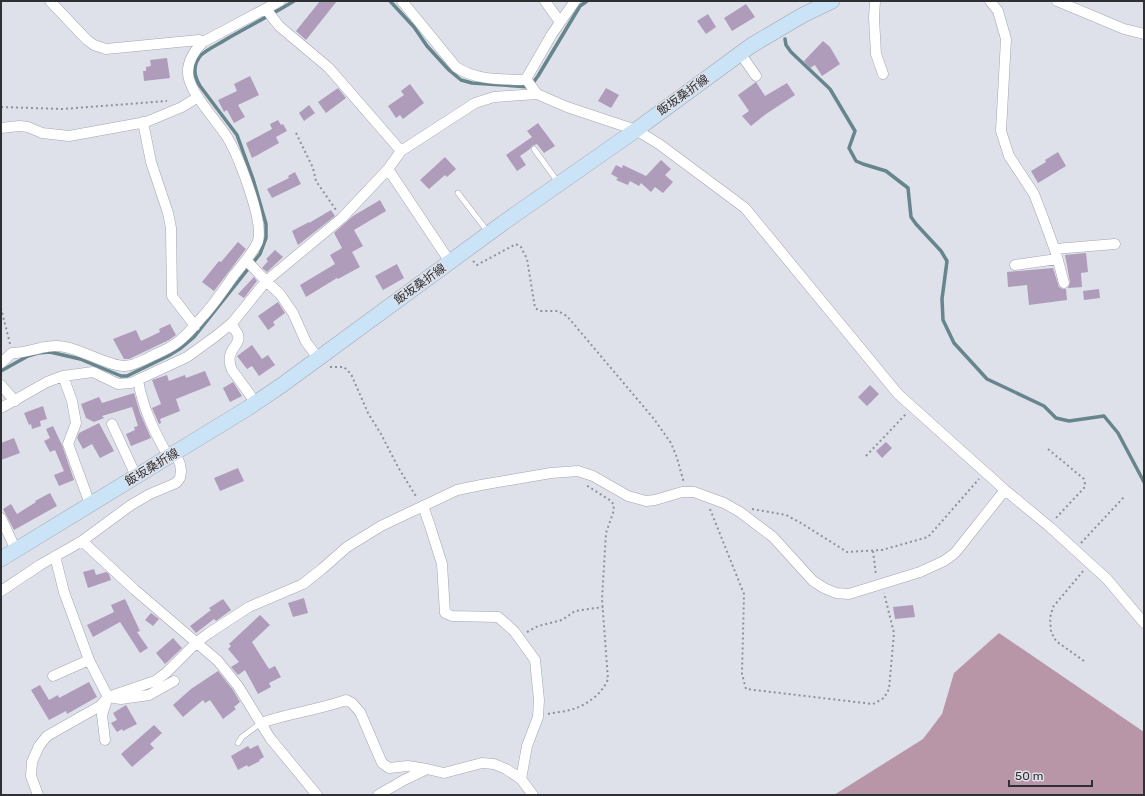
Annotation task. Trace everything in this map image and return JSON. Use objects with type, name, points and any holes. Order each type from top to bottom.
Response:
[{"type":"main road","name":"飯坂桑折線","points":[[5,555],[256,403],[489,233],[636,130],[740,54],[803,15],[832,1]]},
{"type":"street","points":[[50,1],[87,40],[94,45],[106,49],[199,40],[203,42]]},
{"type":"street","points":[[130,376],[143,360],[174,345],[195,326],[250,264],[259,234],[254,204],[241,167],[228,138],[198,96],[188,76],[188,67],[196,49],[203,42],[269,14],[280,1]]},
{"type":"street","points":[[402,1],[456,67],[465,73],[484,78],[521,80],[567,107],[636,130],[659,144],[745,208],[898,394],[1107,579],[1144,623]]},
{"type":"street","points":[[544,1],[560,22]]},
{"type":"street","points":[[1,408],[47,382],[64,376],[93,372],[118,384],[130,376],[187,357],[231,324],[266,281],[342,218],[388,169],[401,151],[475,103],[531,86],[560,22],[575,1]]},
{"type":"street","points":[[875,1],[874,18],[876,54],[883,74]]},
{"type":"street","points":[[990,1],[998,11],[1006,39],[1001,131],[1009,156],[1034,194],[1055,249],[1064,284]]},
{"type":"street","points":[[1057,1],[1124,29],[1144,34]]},
{"type":"street","points":[[269,14],[279,26],[329,68],[401,151]]},
{"type":"street","points":[[740,54],[756,76]]},
{"type":"street","points":[[1,128],[19,126],[28,127],[42,133],[69,136],[143,122],[182,107],[198,96]]},
{"type":"street","points":[[143,122],[151,162],[171,228],[172,296],[195,326]]},
{"type":"street","points":[[388,169],[450,262]]},
{"type":"street","points":[[1055,249],[1115,244]]},
{"type":"street","points":[[1014,265],[1057,259]]},
{"type":"street","points":[[250,264],[280,294],[293,314],[306,342],[318,358]]},
{"type":"street","points":[[231,324],[238,336],[238,340],[229,356],[230,364],[232,370],[256,403]]},
{"type":"street","points":[[1,362],[12,353],[21,353],[53,345],[80,351],[118,366],[130,376],[141,397],[149,420],[180,464],[181,471],[180,478],[176,483],[150,494],[131,505],[82,541],[55,556],[1,591]]},
{"type":"street","points":[[64,376],[72,401],[76,423],[68,444],[90,504]]},
{"type":"street","points":[[1,385],[15,401]]},
{"type":"street","points":[[112,424],[136,476]]},
{"type":"street","points":[[38,795],[31,776],[32,762],[39,746],[47,736],[100,706],[108,697],[155,681],[166,673],[196,642],[249,607],[303,584],[322,570],[346,548],[381,526],[457,490],[551,473],[578,471],[593,476],[628,496],[646,501],[655,500],[682,492],[694,492],[709,496],[740,512],[773,537],[813,581],[836,593],[849,594],[920,572],[944,561],[955,553],[1006,490]]},
{"type":"street","points":[[422,506],[442,564],[445,614],[452,616],[498,617],[514,631],[535,660],[539,700],[538,717],[527,746],[521,779]]},
{"type":"street","points":[[1,518],[5,555]]},
{"type":"street","points":[[82,541],[135,590],[218,661],[234,681],[270,738],[317,795]]},
{"type":"street","points":[[55,556],[64,592],[89,660],[108,697],[102,714],[105,740]]},
{"type":"street","points":[[53,676],[89,660]]},
{"type":"street","points":[[108,697],[121,699],[149,695],[174,681]]},
{"type":"street","points":[[261,723],[277,717],[330,706],[346,700],[352,703],[360,712],[382,763],[389,768],[408,766],[444,773],[482,763],[494,764],[506,769],[521,779],[533,795]]},
{"type":"street","points":[[378,795],[427,769]]},
{"type":"lane","points":[[534,149],[559,184]]},
{"type":"lane","points":[[458,193],[489,233]]},
{"type":"lane","points":[[238,743],[242,737],[261,723]]},
{"type":"path","points":[[1,107],[62,109],[170,101]]},
{"type":"path","points":[[296,133],[313,168],[316,181],[342,218]]},
{"type":"path","points":[[464,252],[477,265],[516,244],[521,246],[527,259],[536,308],[540,311],[558,310],[567,316],[654,419],[671,443],[677,458],[686,492]]},
{"type":"path","points":[[1,308],[12,353]]},
{"type":"path","points":[[318,358],[329,367],[344,367],[351,374],[368,413],[413,493],[422,506]]},
{"type":"path","points":[[866,456],[913,407]]},
{"type":"path","points":[[1048,449],[1084,479],[1085,484],[1084,488],[1048,526]]},
{"type":"path","points":[[740,512],[745,508],[786,515],[847,552],[882,550],[928,537],[985,472]]},
{"type":"path","points":[[538,717],[573,709],[593,699],[606,685],[608,680],[603,607],[606,533],[613,513],[614,505],[611,501],[586,486],[584,482],[585,473]]},
{"type":"path","points":[[709,496],[710,510],[744,594],[742,674],[746,689],[873,704],[884,698],[888,689],[894,632],[879,585],[873,551]]},
{"type":"path","points":[[1074,549],[1124,497]]},
{"type":"path","points":[[1084,661],[1056,641],[1051,632],[1050,618],[1053,607],[1090,564]]},
{"type":"path","points":[[520,640],[526,632],[538,626],[562,620],[575,611],[603,607]]},
{"type":"shaded area","points":[[999,633],[1144,732],[1144,795],[834,795],[923,739],[942,714],[954,673]]},
{"type":"building","points":[[320,1],[337,1],[306,40],[296,31]]},
{"type":"building","points":[[746,4],[755,17],[732,31],[724,18]]},
{"type":"building","points":[[708,14],[716,27],[706,34],[697,21]]},
{"type":"building","points":[[823,41],[830,47],[840,64],[822,76],[815,65],[810,68],[804,61]]},
{"type":"building","points":[[167,58],[170,78],[144,81],[143,71],[146,71],[146,67],[151,66],[150,60]]},
{"type":"building","points":[[250,76],[259,95],[238,105],[245,117],[234,123],[227,110],[224,112],[218,100],[237,91],[234,84]]},
{"type":"building","points":[[756,82],[765,96],[787,83],[795,95],[751,126],[742,116],[749,111],[738,95]]},
{"type":"building","points":[[410,84],[424,103],[403,119],[400,115],[396,118],[388,106],[404,95],[401,91]]},
{"type":"building","points":[[338,88],[346,98],[326,113],[318,102]]},
{"type":"building","points":[[606,88],[619,95],[611,108],[598,101]]},
{"type":"building","points":[[309,105],[315,113],[304,121],[299,113]]},
{"type":"building","points":[[278,120],[281,125],[283,124],[287,131],[276,137],[279,143],[252,158],[246,143],[272,129],[270,124]]},
{"type":"building","points":[[538,123],[555,146],[544,153],[537,144],[532,146],[520,156],[526,165],[517,171],[506,155],[532,137],[527,131]]},
{"type":"building","points":[[1058,152],[1066,166],[1038,183],[1031,171],[1046,162],[1045,160]]},
{"type":"building","points":[[445,157],[456,169],[447,177],[445,175],[429,189],[420,180]]},
{"type":"building","points":[[661,160],[671,169],[665,175],[673,182],[663,193],[655,187],[651,192],[641,183],[639,186],[630,181],[628,185],[616,180],[618,178],[611,174],[616,165],[622,168],[623,165],[646,176]]},
{"type":"building","points":[[295,172],[301,184],[272,198],[267,189],[289,178],[288,176]]},
{"type":"building","points":[[380,200],[386,211],[354,230],[363,246],[352,252],[360,267],[338,279],[337,278],[306,297],[300,285],[335,264],[330,255],[342,248],[334,233],[353,216]]},
{"type":"building","points":[[331,210],[335,216],[298,245],[292,231]]},
{"type":"building","points":[[238,242],[246,249],[214,291],[202,282],[219,261],[221,262]]},
{"type":"building","points":[[275,250],[283,257],[267,272],[262,268],[268,261],[266,259]]},
{"type":"building","points":[[1086,253],[1088,272],[1081,273],[1082,287],[1068,288],[1070,282],[1065,255]]},
{"type":"building","points":[[397,264],[404,278],[383,290],[375,276]]},
{"type":"building","points":[[1053,268],[1059,287],[1066,289],[1067,300],[1029,305],[1027,285],[1008,287],[1007,272]]},
{"type":"building","points":[[254,277],[257,281],[244,298],[238,294]]},
{"type":"building","points":[[1099,289],[1100,298],[1084,300],[1083,291]]},
{"type":"building","points":[[278,302],[285,313],[273,322],[275,325],[268,330],[258,316]]},
{"type":"building","points":[[170,324],[176,335],[169,340],[129,359],[124,359],[113,339],[136,330],[141,341],[160,332],[159,329]]},
{"type":"building","points":[[252,345],[262,359],[268,355],[275,365],[259,376],[252,366],[247,369],[237,356]]},
{"type":"building","points":[[205,371],[211,385],[176,399],[180,411],[160,419],[161,423],[159,424],[152,408],[161,404],[152,380],[167,375],[169,381],[185,375],[186,378]]},
{"type":"building","points":[[233,382],[242,396],[230,402],[223,388]]},
{"type":"building","points":[[870,385],[879,394],[867,406],[858,397]]},
{"type":"building","points":[[134,393],[140,413],[151,438],[131,446],[126,434],[135,430],[134,427],[138,426],[132,407],[102,416],[104,418],[94,422],[86,418],[81,404],[99,397],[102,403]]},
{"type":"building","points":[[43,406],[47,419],[40,421],[41,426],[32,429],[31,424],[29,425],[24,413]]},
{"type":"building","points":[[99,423],[114,451],[100,458],[92,444],[83,449],[77,438],[79,433]]},
{"type":"building","points":[[53,426],[62,445],[74,480],[59,486],[54,475],[64,471],[55,450],[50,452],[44,441],[50,438],[46,429]]},
{"type":"building","points":[[14,438],[20,453],[1,460],[1,443]]},
{"type":"building","points":[[886,442],[892,448],[882,458],[876,451]]},
{"type":"building","points":[[238,468],[244,481],[220,491],[214,478]]},
{"type":"building","points":[[50,493],[57,506],[14,530],[3,509],[11,504],[17,514],[36,502],[35,501]]},
{"type":"building","points":[[94,569],[96,575],[106,572],[109,574],[111,580],[88,588],[83,572]]},
{"type":"building","points":[[304,598],[308,613],[293,617],[288,603]]},
{"type":"building","points":[[125,599],[140,631],[137,632],[148,648],[140,653],[120,622],[93,637],[87,625],[114,612],[111,605]]},
{"type":"building","points":[[223,599],[231,610],[216,621],[214,619],[196,633],[190,626],[211,610],[209,608]]},
{"type":"building","points":[[913,605],[915,617],[895,619],[893,607]]},
{"type":"building","points":[[151,613],[159,619],[153,626],[145,620]]},
{"type":"building","points":[[260,615],[270,625],[252,642],[269,669],[275,666],[281,677],[269,683],[271,687],[258,694],[245,670],[238,675],[231,667],[239,662],[228,649],[231,646],[229,644]]},
{"type":"building","points":[[173,638],[182,648],[165,664],[156,653]]},
{"type":"building","points":[[218,671],[233,690],[240,702],[234,707],[236,709],[223,719],[210,700],[205,703],[203,700],[183,717],[173,705],[191,689]]},
{"type":"building","points":[[89,682],[97,697],[67,714],[66,711],[49,720],[31,690],[40,685],[49,700],[58,695],[59,698]]},
{"type":"building","points":[[126,705],[137,724],[123,731],[122,729],[117,732],[111,723],[117,720],[113,713]]},
{"type":"building","points":[[154,725],[162,733],[150,744],[154,748],[132,767],[121,754]]},
{"type":"building","points":[[258,745],[264,757],[259,760],[260,761],[248,767],[247,765],[238,770],[231,756],[248,746],[250,749]]},
{"type":"waterway","points":[[1,371],[28,356],[50,352],[80,359],[121,376],[127,376],[168,356],[181,348],[194,337],[260,254],[266,238],[266,224],[253,179],[237,135],[200,86],[196,78],[195,67],[201,55],[208,50],[294,1]]},
{"type":"waterway","points":[[390,1],[414,27],[427,46],[449,70],[461,80],[472,83],[530,87],[580,6],[587,1]]},
{"type":"waterway","points":[[785,39],[786,45],[791,52],[830,89],[855,131],[849,148],[856,161],[886,171],[908,188],[911,217],[941,251],[947,261],[942,299],[943,320],[954,343],[987,379],[1044,406],[1056,418],[1069,421],[1104,416],[1118,433],[1144,482]]}]
